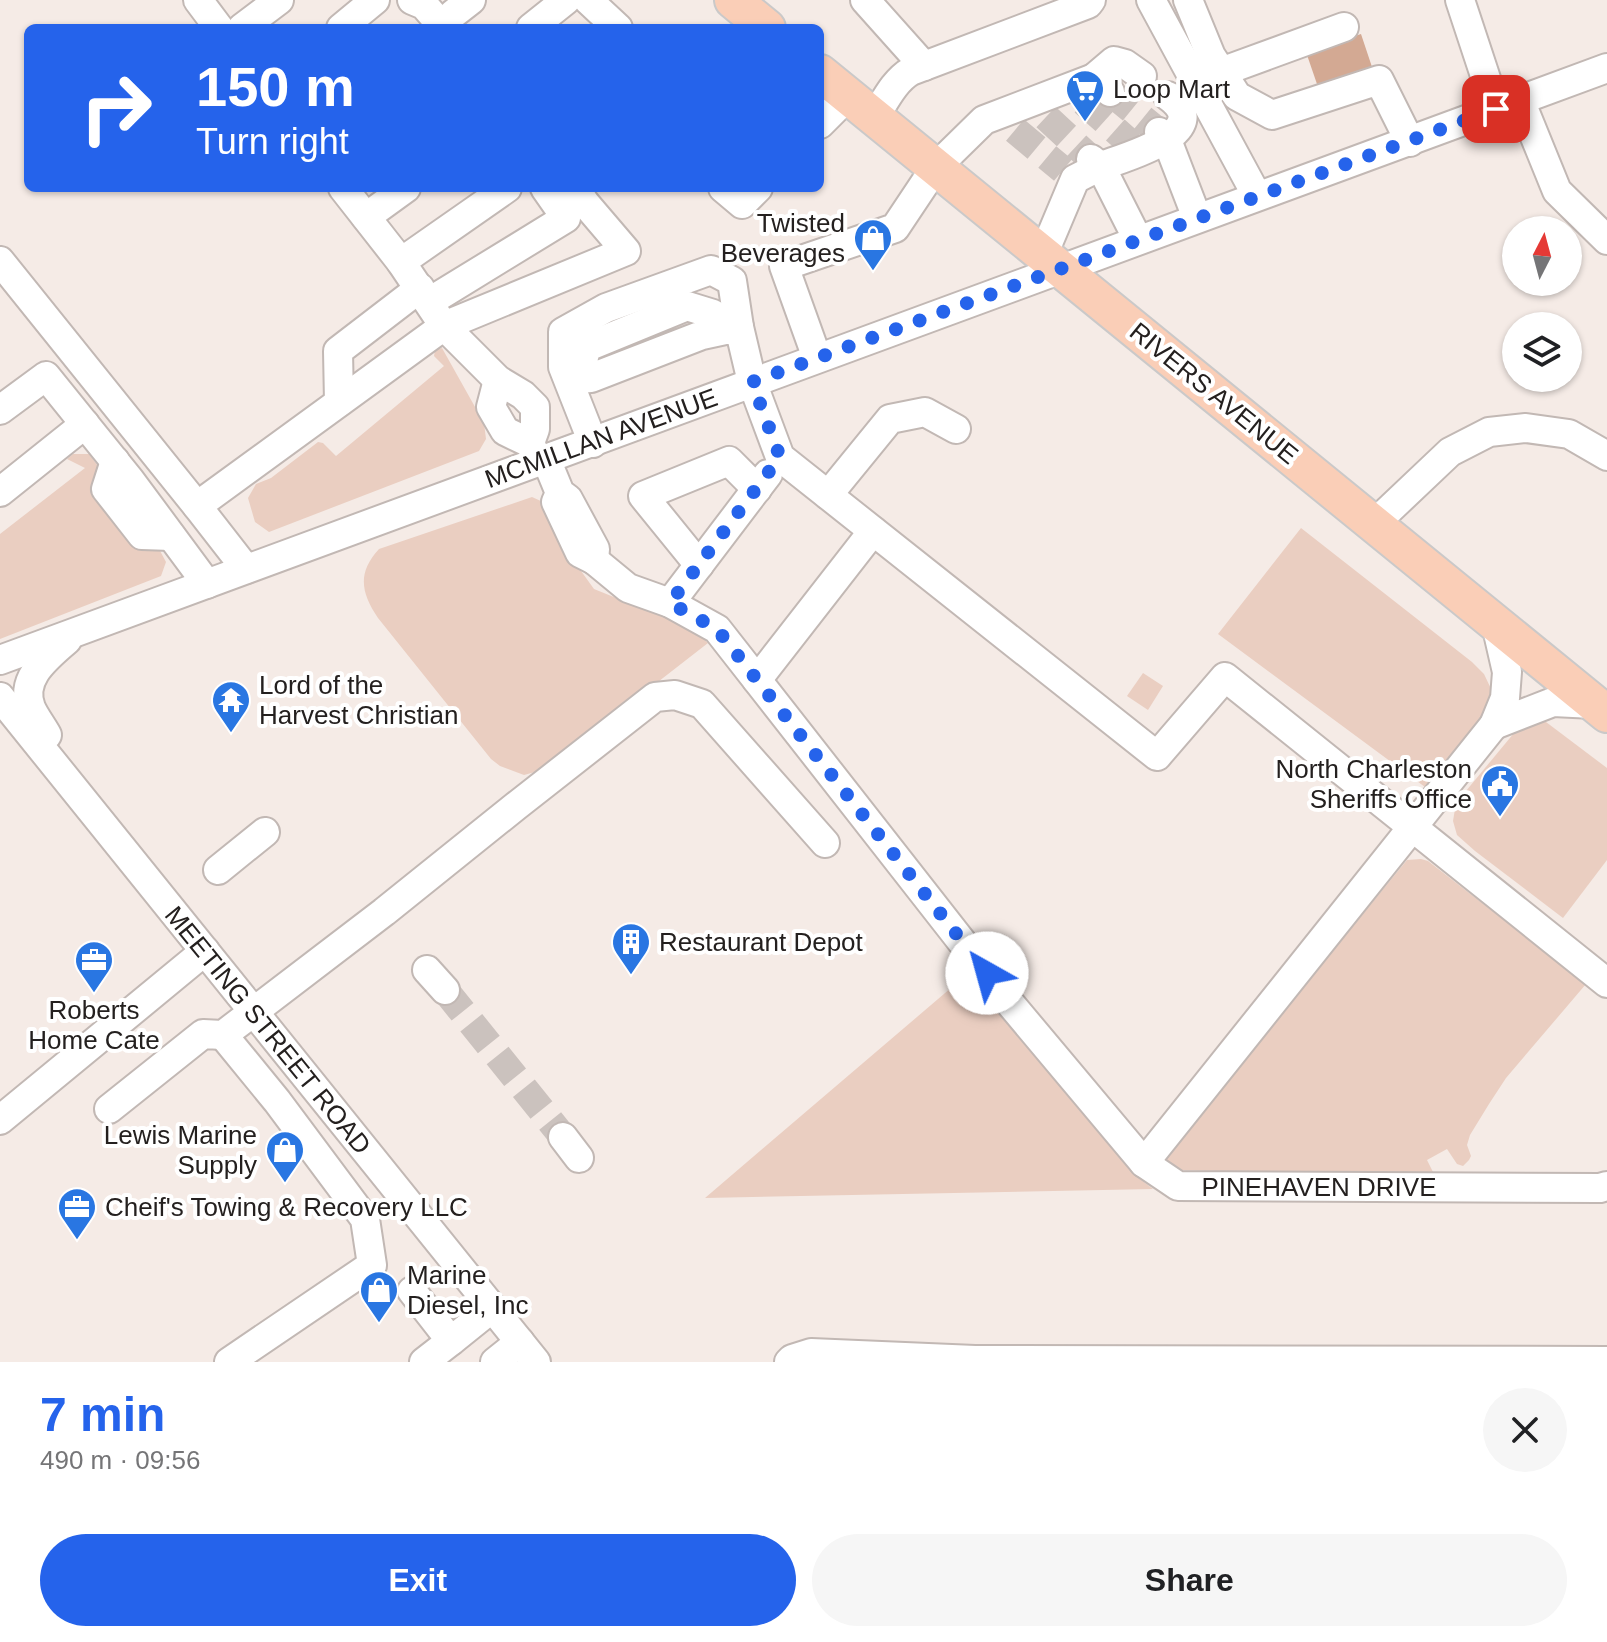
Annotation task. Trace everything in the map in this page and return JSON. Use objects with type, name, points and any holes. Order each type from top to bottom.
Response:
[{"type":"main road","points":[[733,0],[762,24]]},
{"type":"main road","name":"RIVERS AVENUE","points":[[824,76],[1600,709]]},
{"type":"street","points":[[198,0],[216,24]]},
{"type":"street","points":[[247,24],[279,0]]},
{"type":"street","points":[[346,24],[375,0]]},
{"type":"street","points":[[412,0],[450,18]]},
{"type":"street","points":[[536,24],[566,0]]},
{"type":"street","points":[[588,0],[614,24]]},
{"type":"street","points":[[865,0],[924,66]]},
{"type":"street","points":[[824,122],[861,107],[902,76],[1088,4],[1091,0]]},
{"type":"street","points":[[1151,0],[1257,196]]},
{"type":"street","points":[[1188,0],[1211,56],[1237,96],[1272,115],[1379,80],[1410,142]]},
{"type":"street","points":[[1460,0],[1508,104],[1557,191],[1607,240]]},
{"type":"street","points":[[1221,72],[1344,27]]},
{"type":"street","points":[[817,358],[784,266],[895,228],[935,168],[984,120],[1006,122],[1089,90],[1114,61],[1125,64],[1142,76]]},
{"type":"street","name":"MCMILLAN AVENUE","points":[[0,660],[207,584],[538,454],[593,443],[817,358],[1051,262],[1138,240],[1607,68]]},
{"type":"street","points":[[1051,262],[1083,168],[1149,142],[1182,123],[1183,112],[1178,103],[1168,96]]},
{"type":"street","points":[[1149,142],[1197,218]]},
{"type":"street","points":[[1083,168],[1138,240]]},
{"type":"street","points":[[346,192],[401,262],[444,326],[498,380],[523,395],[535,407],[538,454]]},
{"type":"street","points":[[366,217],[400,192]]},
{"type":"street","points":[[401,262],[501,192]]},
{"type":"street","points":[[339,402],[338,351],[425,295],[566,218],[548,192]]},
{"type":"street","points":[[728,192],[742,204],[754,192]]},
{"type":"street","points":[[197,506],[444,326],[626,251],[588,193]]},
{"type":"street","points":[[0,261],[246,569]]},
{"type":"street","points":[[593,443],[573,381],[563,367],[563,332],[606,308],[711,270],[732,281],[734,329],[780,457],[1157,756],[1225,677],[1607,983]]},
{"type":"street","points":[[573,381],[587,347],[687,306],[713,314],[734,329]]},
{"type":"street","points":[[0,410],[46,376],[115,461],[207,584]]},
{"type":"street","points":[[828,495],[890,419],[925,412],[956,429]]},
{"type":"street","points":[[0,492],[85,424]]},
{"type":"street","points":[[1374,524],[1450,452],[1489,432],[1526,428],[1569,434],[1607,456]]},
{"type":"street","name":"PINEHAVEN DRIVE","points":[[538,454],[560,493],[556,502],[580,553],[594,560],[628,588],[670,603],[717,629],[1009,1002],[1144,1163],[1178,1186],[1607,1186]]},
{"type":"street","points":[[670,603],[780,457]]},
{"type":"street","points":[[699,565],[643,496],[729,461],[757,489]]},
{"type":"street","points":[[757,680],[873,531]]},
{"type":"street","points":[[1144,1163],[1494,725],[1505,698],[1507,672],[1496,624]]},
{"type":"street","points":[[46,755],[49,738],[31,709],[29,688],[34,672],[75,633]]},
{"type":"street","points":[[109,1109],[203,1034],[223,1035],[372,922],[655,697],[675,695],[702,704],[825,843]]},
{"type":"street","name":"MEETING STREET ROAD","points":[[0,697],[528,1352]]},
{"type":"street","points":[[1494,725],[1553,702],[1600,709]]},
{"type":"street","points":[[218,870],[265,832]]},
{"type":"street","points":[[0,1120],[205,951]]},
{"type":"street","points":[[223,1035],[277,1101],[365,1219],[372,1265],[229,1362]]},
{"type":"street","points":[[365,1219],[399,1193]]},
{"type":"street","points":[[412,1291],[451,1341]]},
{"type":"street","points":[[424,1362],[492,1308]]},
{"type":"street","points":[[495,1362],[528,1352]]},
{"type":"street","points":[[789,1362],[811,1353],[974,1361],[1607,1361]]},
{"type":"shaded area","points":[[1361,34],[1372,67],[1318,87],[1306,52]]},
{"type":"shaded area","points":[[442,348],[484,423],[486,439],[479,451],[269,532],[255,522],[248,498],[256,484],[271,478],[318,442],[336,456],[444,366],[434,356],[435,350]]},
{"type":"shaded area","points":[[73,454],[89,454],[158,547],[166,562],[161,576],[0,639],[0,534],[85,468],[67,459]]},
{"type":"shaded area","points":[[532,497],[543,502],[576,564],[594,589],[660,613],[697,632],[708,643],[546,769],[524,775],[491,759],[378,618],[368,600],[364,583],[367,566],[379,549]]},
{"type":"shaded area","points":[[1301,528],[1472,662],[1484,674],[1493,693],[1505,698],[1480,721],[1425,787],[1218,634]]},
{"type":"shaded area","points":[[1143,673],[1163,686],[1148,710],[1127,696]]},
{"type":"shaded area","points":[[1546,722],[1607,768],[1607,860],[1563,918],[1475,851],[1457,835],[1453,821],[1456,803],[1519,727]]},
{"type":"shaded area","points":[[1407,860],[1428,861],[1586,984],[1506,1078],[1470,1135],[1467,1145],[1471,1156],[1469,1160],[1463,1166],[1457,1164],[1447,1149],[1427,1160],[1435,1176],[1174,1170],[1164,1157]]},
{"type":"shaded area","points":[[972,970],[1132,1173],[1153,1189],[705,1198]]},
{"type":"tunnel","points":[[1110,92],[1159,132]]},
{"type":"tunnel","points":[[1084,102],[1131,144]]},
{"type":"tunnel","points":[[1046,117],[1091,159]]},
{"type":"tunnel","points":[[1015,130],[1063,170]]},
{"type":"tunnel","points":[[445,990],[563,1137]]},
{"type":"place","name":"Loop Mart","points":[[1085,123]]},
{"type":"place","name":"Twisted Beverages","points":[[873,272]]},
{"type":"place","name":"Lord of the Harvest Christian","points":[[231,734]]},
{"type":"place","name":"North Charleston Sheriffs Office","points":[[1500,818]]},
{"type":"place","name":"Restaurant Depot","points":[[631,976]]},
{"type":"place","name":"Roberts Home Cate","points":[[94,994]]},
{"type":"place","name":"Lewis Marine Supply","points":[[285,1184]]},
{"type":"place","name":"Cheif's Towing & Recovery LLC","points":[[77,1241]]},
{"type":"place","name":"Marine Diesel, Inc","points":[[379,1324]]},
{"type":"route","points":[[987,973],[717,629],[670,603],[780,457],[752,382],[1496,109]]}]
